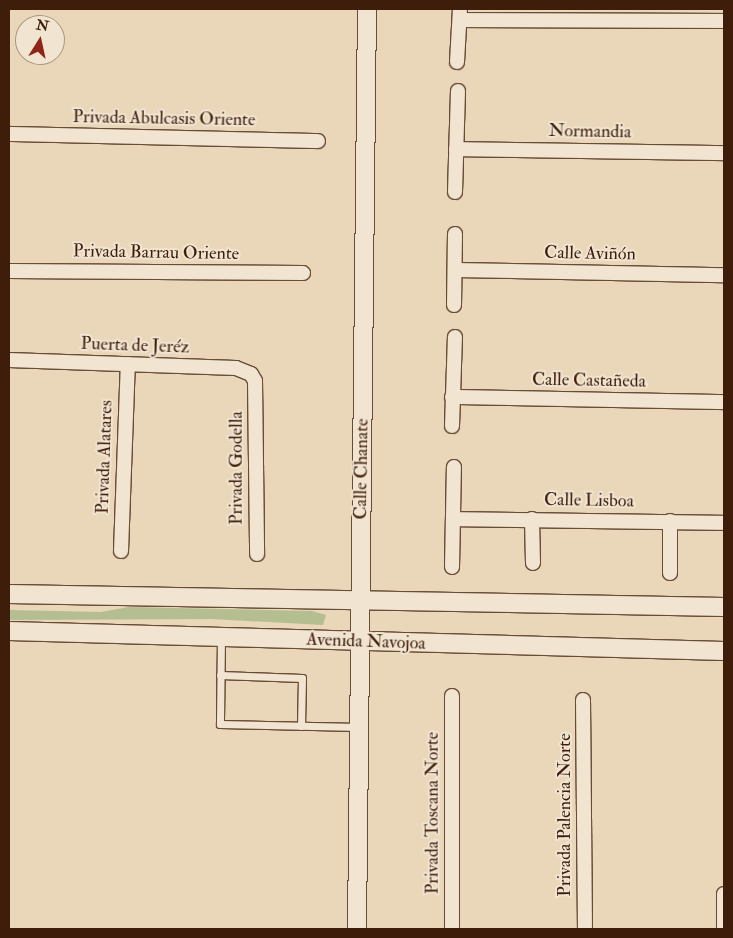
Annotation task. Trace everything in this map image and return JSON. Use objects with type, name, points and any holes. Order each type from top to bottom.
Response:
[{"type":"street","name":"Calle Chanate","points":[[357,929],[361,727],[360,602],[367,9]]},
{"type":"street","points":[[457,62],[460,14],[724,20]]},
{"type":"street","points":[[455,192],[458,91]]},
{"type":"street","name":"Privada Abulcasis Oriente","points":[[9,134],[318,141]]},
{"type":"street","name":"Normandia","points":[[456,149],[724,153]]},
{"type":"street","points":[[454,305],[456,234]]},
{"type":"street","name":"Privada Barrau Oriente","points":[[9,270],[303,274]]},
{"type":"street","name":"Calle Aviñón","points":[[455,270],[724,275]]},
{"type":"street","points":[[452,426],[455,337]]},
{"type":"street","name":"Puerta de Jeréz","points":[[9,360],[236,368],[255,381]]},
{"type":"street","name":"Privada Alatares","points":[[121,551],[128,364]]},
{"type":"street","name":"Privada Godella","points":[[255,381],[257,554]]},
{"type":"street","name":"Calle Castañeda","points":[[452,397],[724,402]]},
{"type":"street","points":[[452,567],[454,467]]},
{"type":"street","points":[[532,518],[533,563]]},
{"type":"street","name":"Calle Lisboa","points":[[453,519],[532,518],[724,523]]},
{"type":"street","points":[[670,521],[670,573]]},
{"type":"street","points":[[9,594],[360,602],[724,607]]},
{"type":"street","name":"Avenida Navojoa","points":[[9,630],[360,642],[724,651]]},
{"type":"street","name":"Privada Toscana Norte","points":[[452,696],[452,929]]},
{"type":"street","name":"Privada Palencia Norte","points":[[583,700],[585,929]]},
{"type":"street","points":[[724,894],[724,929]]},
{"type":"lane","points":[[221,637],[220,724],[361,727]]},
{"type":"lane","points":[[220,675],[302,678],[301,726]]},
{"type":"green space","points":[[129,607],[312,611],[326,615],[323,625],[212,619],[9,620],[9,610],[101,612]]}]
